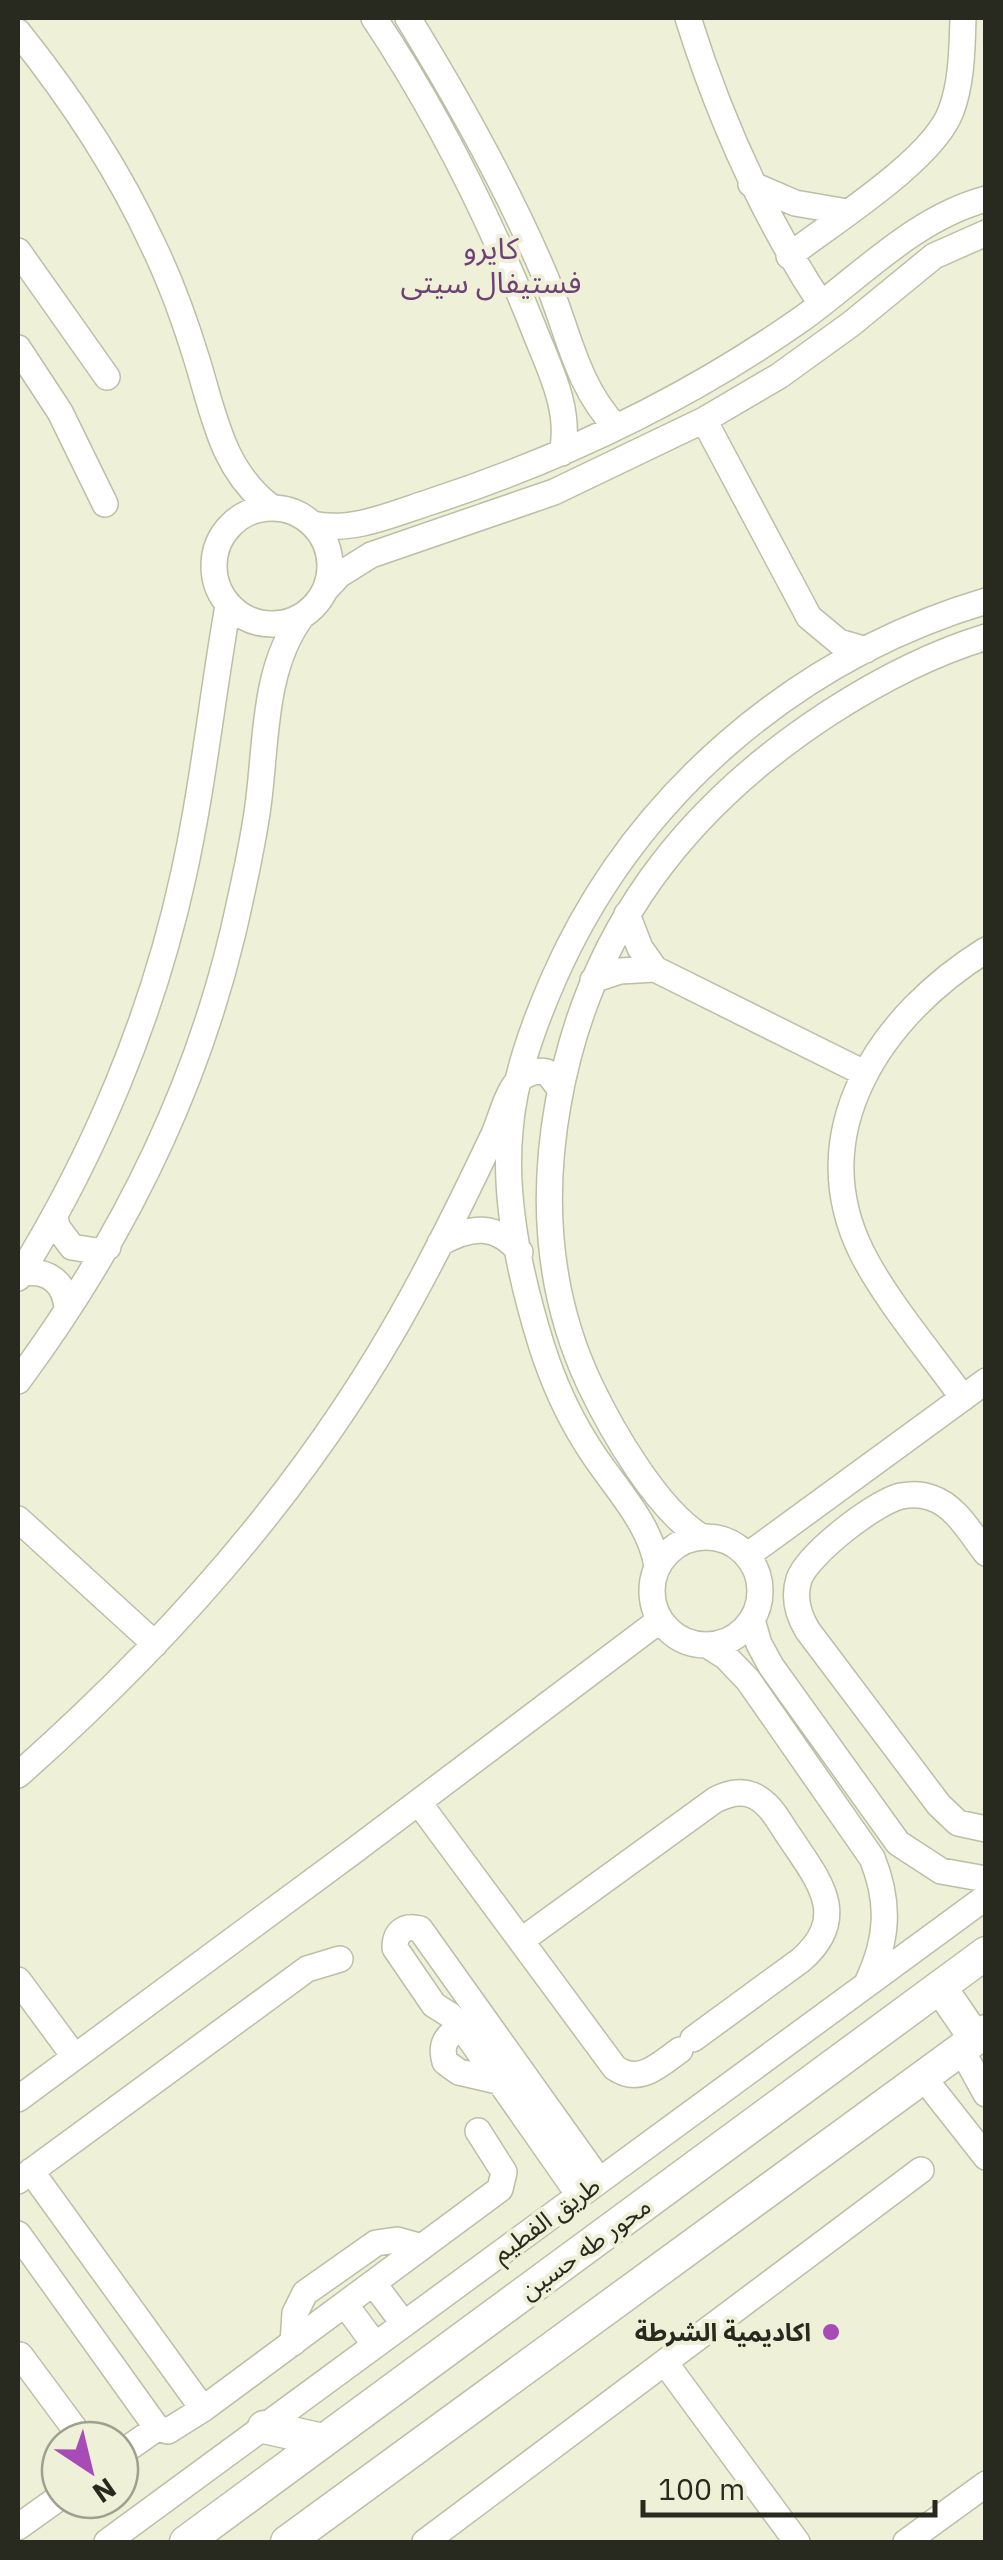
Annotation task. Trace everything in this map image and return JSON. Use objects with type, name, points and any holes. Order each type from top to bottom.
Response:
[{"type":"main road","name":"محور طه حسين","points":[[186,2542],[986,1954]]},
{"type":"main road","points":[[287,2542],[977,2042],[940,1987]]},
{"type":"main road","points":[[264,2427],[323,2440]]},
{"type":"street","points":[[374,18],[456,158],[517,288],[557,389],[564,427],[562,453]]},
{"type":"street","points":[[408,18],[485,149],[547,279],[581,378],[616,428]]},
{"type":"street","points":[[688,18],[719,110],[751,184],[821,304]]},
{"type":"street","points":[[790,256],[926,150],[945,124],[958,84],[963,18]]},
{"type":"street","points":[[18,32],[88,130],[134,207],[172,288],[226,454],[248,486],[271,508]]},
{"type":"street","points":[[751,184],[795,203],[847,212]]},
{"type":"street","points":[[312,524],[338,526],[381,518],[488,483],[616,428],[700,383],[821,304],[922,226],[986,198]]},
{"type":"street","points":[[326,589],[328,547],[300,514],[271,508],[252,510],[222,534],[214,552],[213,571],[228,606],[244,618],[263,624],[283,624],[302,616],[312,608],[338,575],[371,555],[554,492],[704,420],[779,376],[934,256],[986,233]]},
{"type":"street","points":[[18,252],[107,378]]},
{"type":"street","points":[[18,348],[60,412],[106,504]]},
{"type":"street","points":[[704,420],[809,617],[815,654],[810,683]]},
{"type":"street","points":[[18,1775],[155,1644],[246,1540],[325,1434],[412,1298],[516,1082],[532,1033],[576,930],[632,843],[705,762],[769,710],[866,650],[936,617],[986,601]]},
{"type":"street","points":[[19,1276],[55,1215],[118,1080],[169,934],[194,821],[228,606]]},
{"type":"street","points":[[18,1381],[108,1247],[172,1116],[214,999],[246,875],[273,681],[284,646],[302,616]]},
{"type":"street","points":[[809,617],[839,642],[866,650]]},
{"type":"street","points":[[700,1536],[669,1511],[617,1436],[571,1337],[555,1274],[548,1209],[550,1144],[572,1039],[593,980],[627,914],[684,836],[732,787],[807,728],[878,684],[986,638]]},
{"type":"street","points":[[627,914],[640,948],[655,970]]},
{"type":"street","points":[[962,1398],[873,1272],[852,1229],[842,1158],[848,1114],[864,1073],[888,1037],[926,996],[986,950]]},
{"type":"street","points":[[593,980],[620,971],[655,970],[864,1073]]},
{"type":"street","points":[[532,1033],[549,1048],[572,1039]]},
{"type":"street","points":[[516,1082],[538,1070],[547,1072],[560,1089]]},
{"type":"street","points":[[516,1082],[509,1133],[513,1224],[534,1318],[556,1387],[586,1444],[643,1529],[657,1567]]},
{"type":"street","points":[[55,1215],[57,1227],[72,1246],[84,1251],[108,1247]]},
{"type":"street","points":[[440,1243],[466,1230],[482,1228],[497,1232],[520,1252]]},
{"type":"street","points":[[19,1276],[43,1273],[54,1279],[62,1287],[67,1310]]},
{"type":"street","points":[[748,1555],[986,1381]]},
{"type":"street","points":[[986,1553],[950,1508],[935,1498],[902,1496],[884,1503],[817,1553],[800,1576],[796,1590],[797,1605],[808,1631],[939,1805],[958,1823],[986,1829]]},
{"type":"street","points":[[18,1519],[155,1644]]},
{"type":"street","points":[[707,1645],[733,1638],[752,1620],[758,1608],[760,1580],[748,1555],[726,1540],[700,1536],[674,1546],[657,1567],[651,1589],[660,1620],[680,1639],[707,1645],[742,1672],[872,1858],[882,1888],[886,1919],[878,1960],[868,1982]]},
{"type":"street","points":[[18,2099],[660,1620]]},
{"type":"street","points":[[752,1620],[771,1666],[898,1842],[940,1871],[986,1879]]},
{"type":"street","points":[[418,1803],[621,2072],[643,2075],[801,1960],[824,1933],[828,1916],[819,1882],[763,1801],[739,1793],[714,1800],[522,1940]]},
{"type":"street","name":"طريق الفطيم","points":[[107,2542],[986,1896]]},
{"type":"street","points":[[203,2410],[24,2176],[307,1969],[340,1960]]},
{"type":"street","points":[[18,1980],[74,2056]]},
{"type":"street","points":[[531,2106],[502,2082],[459,2072],[445,2062],[444,2044],[448,2036],[478,2036],[531,2106],[589,2187]]},
{"type":"street","points":[[977,2042],[986,2094]]},
{"type":"street","points":[[923,2078],[986,2157]]},
{"type":"street","points":[[18,2234],[157,2428],[168,2430],[203,2410],[504,2184],[504,2172],[478,2131]]},
{"type":"street","points":[[425,2542],[920,2170]]},
{"type":"street","points":[[293,2342],[294,2313],[305,2293],[376,2243],[397,2240],[422,2247]]},
{"type":"street","points":[[373,2283],[404,2324]]},
{"type":"street","points":[[345,2304],[375,2345]]},
{"type":"street","points":[[20,2355],[68,2420]]},
{"type":"street","points":[[666,2364],[797,2542]]},
{"type":"street","points":[[140,2440],[157,2428]]},
{"type":"street","points":[[906,2542],[986,2484]]},
{"type":"street","points":[[18,2527],[40,2511]]},
{"type":"place","name":"اكاديمية الشرطة","points":[[831,2332]]},
{"type":"district","name":"كايرو فستيفال سيتى","points":[[491,266]]}]
